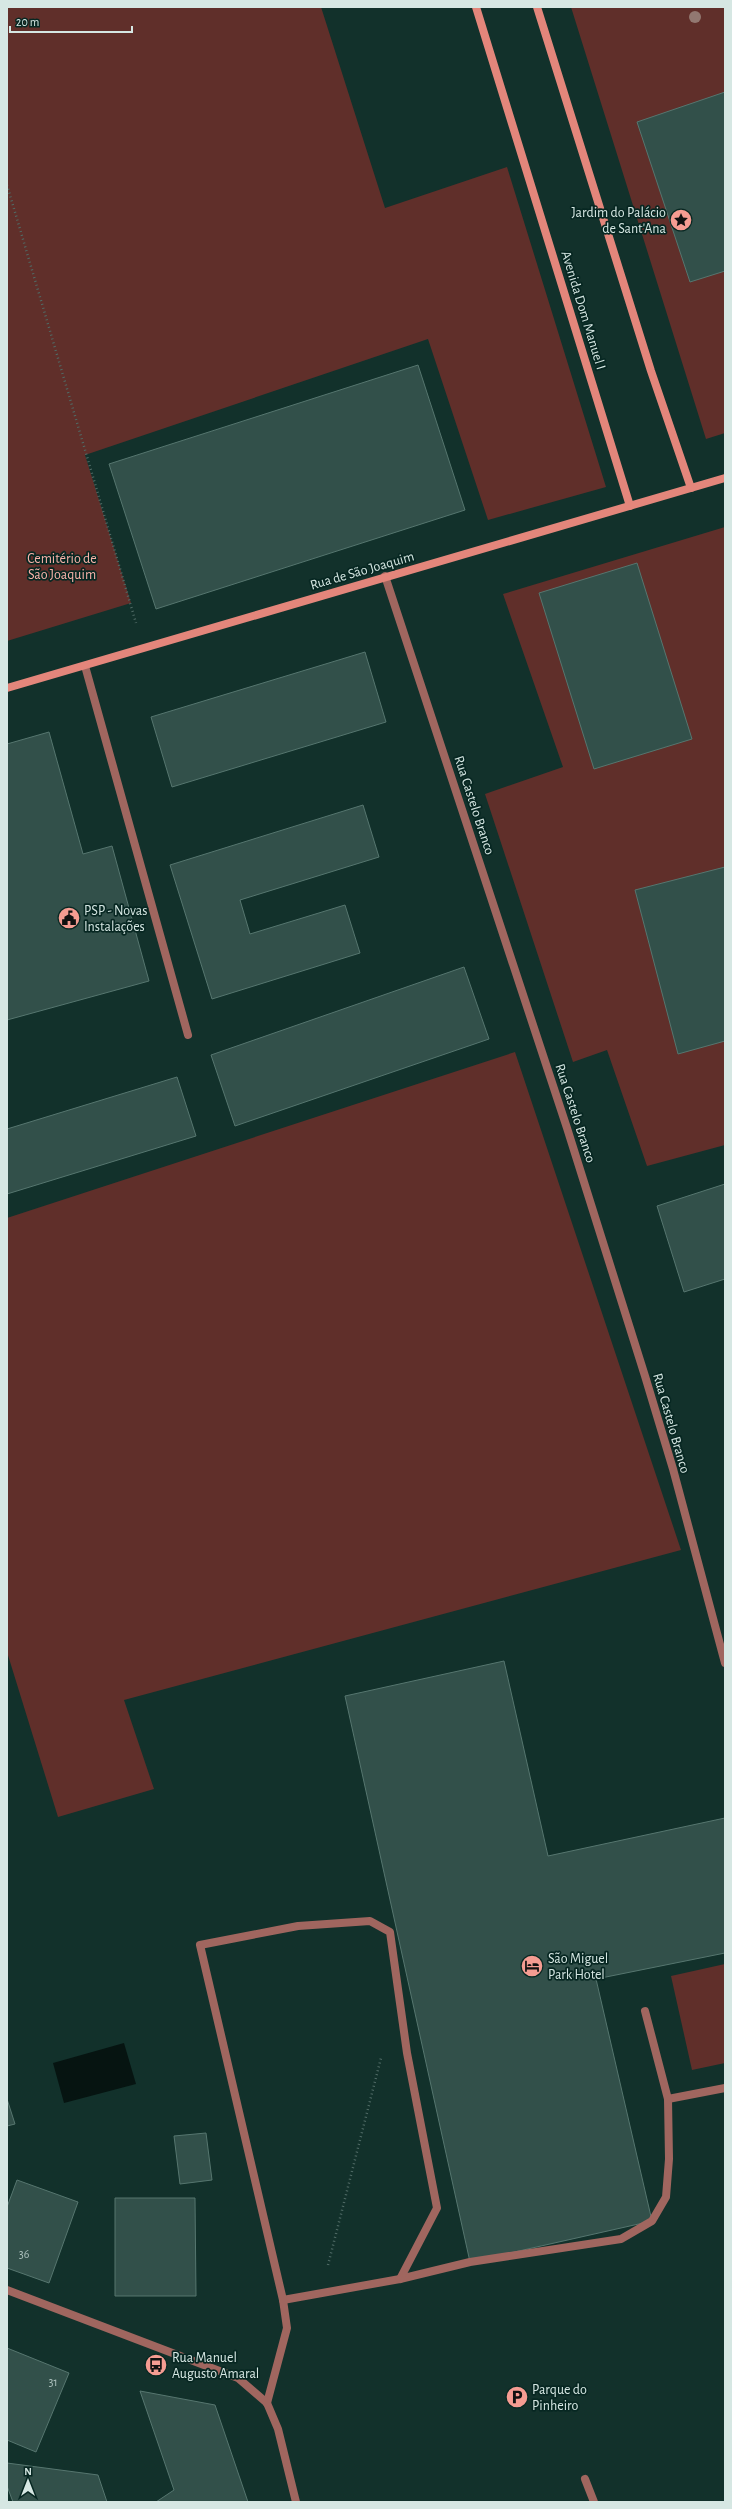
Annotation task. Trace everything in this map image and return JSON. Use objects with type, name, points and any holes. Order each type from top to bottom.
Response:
[{"type":"main road","name":"Avenida Dom Manuel I","points":[[476,7],[630,506]]},
{"type":"main road","points":[[537,7],[651,371],[692,488]]},
{"type":"main road","name":"Rua de São Joaquim","points":[[7,688],[143,649],[385,576],[725,478]]},
{"type":"street","name":"Rua Castelo Branco","points":[[385,576],[562,1113],[642,1368],[673,1469],[725,1663]]},
{"type":"street","points":[[85,666],[188,1035]]},
{"type":"street","points":[[267,2403],[287,2328],[282,2300],[200,1945],[298,1926],[370,1921],[390,1932],[407,2053],[437,2208],[400,2279]]},
{"type":"street","points":[[282,2300],[400,2279],[470,2262],[621,2239],[652,2221],[666,2197],[669,2159],[668,2098],[645,2012]]},
{"type":"street","points":[[668,2098],[725,2088]]},
{"type":"street","points":[[7,2290],[238,2378],[267,2403],[278,2429],[296,2502]]},
{"type":"street","points":[[585,2479],[594,2502]]},
{"type":"path","points":[[7,185],[143,649]]},
{"type":"path","points":[[321,2294],[382,2052]]},
{"type":"green space","name":"Cemitério de São Joaquim","points":[[7,7],[321,7],[385,208],[507,167],[606,487],[488,520],[428,339],[85,455],[131,603],[7,641]]},
{"type":"green space","name":"Jardim do Palácio de Sant'Ana","points":[[571,7],[725,7],[725,433],[706,439]]},
{"type":"green space","points":[[725,527],[725,1145],[647,1166],[607,1050],[573,1062],[485,794],[563,767],[503,594]]},
{"type":"green space","points":[[515,1052],[681,1550],[124,1700],[154,1789],[58,1817],[7,1652],[7,1218]]},
{"type":"green space","points":[[725,1964],[725,2063],[692,2070],[671,1976]]},
{"type":"shaded area","points":[[124,2043],[136,2084],[64,2103],[53,2063]]},
{"type":"building","points":[[725,92],[725,271],[690,282],[637,122]]},
{"type":"building","points":[[418,365],[465,510],[156,609],[109,464]]},
{"type":"building","points":[[637,563],[692,739],[594,769],[539,593]]},
{"type":"building","points":[[365,652],[386,722],[172,787],[151,717]]},
{"type":"building","name":"PSP - Novas Instalações","points":[[49,732],[83,854],[112,846],[149,981],[7,1020],[7,744]]},
{"type":"building","points":[[363,805],[379,857],[240,900],[250,934],[345,905],[360,953],[212,999],[170,865]]},
{"type":"building","points":[[725,867],[725,1041],[678,1054],[635,890]]},
{"type":"building","points":[[464,967],[489,1039],[235,1126],[211,1055]]},
{"type":"building","points":[[177,1077],[196,1136],[7,1194],[7,1129]]},
{"type":"building","points":[[725,1184],[725,1279],[684,1292],[657,1206]]},
{"type":"building","name":"São Miguel Park Hotel","points":[[504,1661],[548,1856],[725,1818],[725,1953],[596,1979],[652,2221],[470,2262],[345,1696]]},
{"type":"building","points":[[7,2099],[15,2124],[7,2126]]},
{"type":"building","points":[[206,2133],[212,2180],[180,2184],[174,2136]]},
{"type":"building","points":[[17,2180],[78,2202],[49,2283],[7,2268],[7,2207]]},
{"type":"building","points":[[115,2198],[195,2198],[196,2296],[115,2296]]},
{"type":"building","points":[[7,2348],[69,2373],[36,2452],[7,2440]]},
{"type":"building","points":[[140,2391],[215,2405],[248,2502],[156,2502],[174,2490]]},
{"type":"building","points":[[7,2463],[98,2475],[107,2502],[13,2502],[7,2486]]},
{"type":"place","name":"Jardim do Palácio de Sant'Ana","points":[[681,220]]},
{"type":"place","name":"PSP - Novas Instalações","points":[[69,918]]},
{"type":"place","name":"São Miguel Park Hotel","points":[[532,1966]]},
{"type":"place","name":"Rua Manuel Augusto Amaral","points":[[156,2365]]},
{"type":"place","name":"Parque do Pinheiro","points":[[517,2397]]}]
